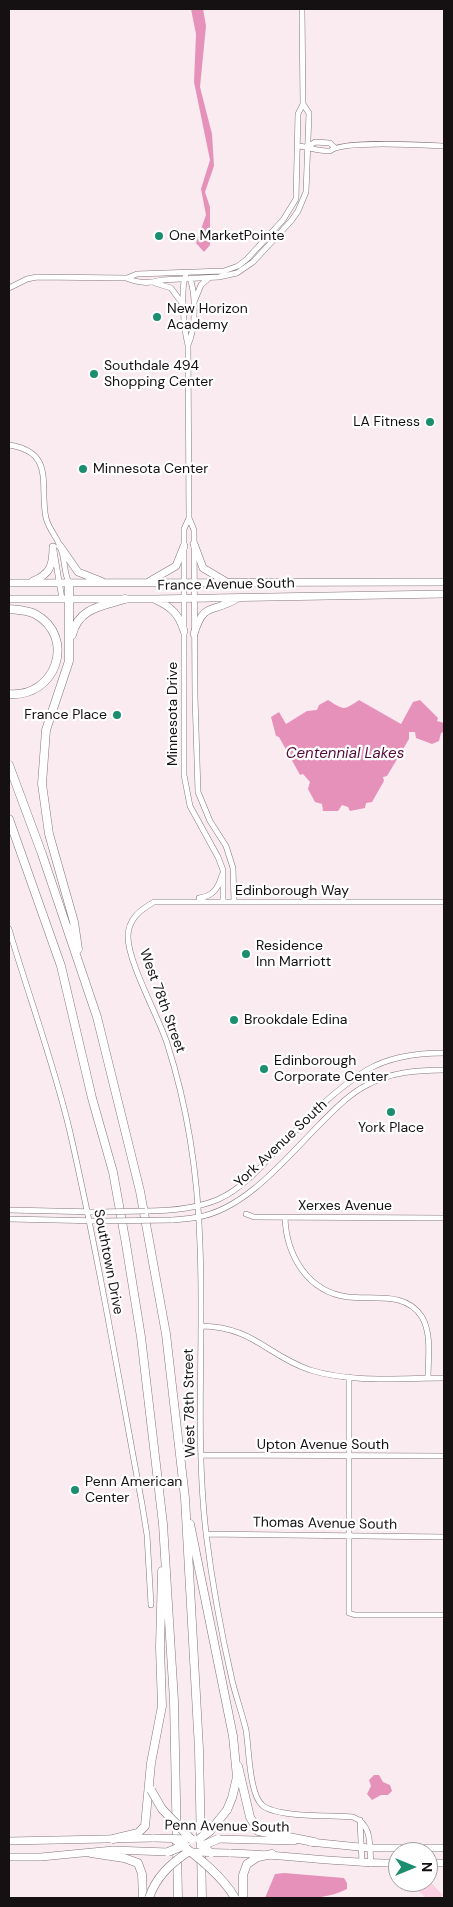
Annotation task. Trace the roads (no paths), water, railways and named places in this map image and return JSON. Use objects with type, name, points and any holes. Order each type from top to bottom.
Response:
[{"type":"highway","points":[[65,583],[69,649]]},
{"type":"highway","points":[[83,976],[74,922],[50,834],[42,792],[46,730],[65,673],[73,630],[82,614],[125,599]]},
{"type":"highway","points":[[9,609],[29,612],[42,619],[50,628],[57,645],[54,668],[44,684],[27,693],[9,694]]},
{"type":"highway","points":[[9,765],[42,854],[97,1017],[140,1191],[166,1334],[185,1498],[199,1749],[202,1898]]},
{"type":"highway","points":[[10,823],[61,966],[92,1098],[113,1172],[141,1337],[163,1524],[174,1701],[177,1898]]},
{"type":"highway","points":[[185,1498],[229,1709],[236,1758],[243,1780],[250,1817],[258,1831],[314,1842]]},
{"type":"highway","points":[[113,1839],[138,1833],[144,1826],[162,1706],[160,1647],[163,1524]]},
{"type":"highway","points":[[168,1852],[196,1841],[210,1831],[227,1810],[235,1788],[236,1758]]},
{"type":"highway","points":[[150,1787],[162,1809],[211,1853]]},
{"type":"highway","points":[[174,1839],[225,1885],[235,1898]]},
{"type":"highway","points":[[196,1841],[218,1839]]},
{"type":"highway","points":[[150,1898],[160,1876],[172,1862],[190,1852],[196,1841]]},
{"type":"highway","points":[[91,1853],[124,1858],[138,1863],[142,1874],[143,1898]]},
{"type":"highway","points":[[243,1898],[244,1875],[247,1864],[251,1860],[272,1854]]},
{"type":"highway","points":[[202,1877],[206,1898]]},
{"type":"main road","points":[[194,544],[203,568],[228,583]]},
{"type":"main road","points":[[29,583],[48,574],[52,566],[56,545]]},
{"type":"main road","points":[[56,545],[78,572],[106,583]]},
{"type":"main road","points":[[140,583],[154,580],[176,566],[184,546]]},
{"type":"main road","name":"France Avenue South","points":[[9,583],[444,582]]},
{"type":"main road","name":"France Avenue South","points":[[9,599],[154,599],[444,594]]},
{"type":"main road","points":[[194,634],[198,620],[206,610],[228,604],[239,597]]},
{"type":"main road","points":[[154,599],[171,608],[179,616],[184,631]]},
{"type":"main road","name":"Penn Avenue South","points":[[9,1841],[154,1838],[196,1841]]},
{"type":"main road","name":"Penn Avenue South","points":[[218,1839],[314,1842],[366,1848],[444,1848]]},
{"type":"main road","name":"Penn Avenue South","points":[[9,1857],[91,1853],[113,1850],[272,1854],[362,1864],[388,1863]]},
{"type":"street","points":[[126,278],[137,274],[186,274],[224,271],[238,266],[283,220],[296,199],[298,114],[303,104],[302,9]]},
{"type":"street","points":[[9,288],[36,277],[126,278],[138,282],[152,282],[230,276],[245,268],[298,211],[306,192],[308,113],[303,104]]},
{"type":"street","points":[[308,147],[314,142],[330,143],[334,147]]},
{"type":"street","points":[[298,146],[308,147],[314,151],[330,151],[334,147],[444,146]]},
{"type":"street","points":[[186,274],[191,279]]},
{"type":"street","name":"Minnesota Drive","points":[[186,274],[184,280],[185,334],[188,345],[189,518],[194,530],[194,634],[198,792],[210,821],[226,846],[233,868],[234,902]]},
{"type":"street","points":[[193,308],[197,292],[209,278]]},
{"type":"street","name":"Minnesota Drive","points":[[188,345],[193,334],[191,279]]},
{"type":"street","points":[[152,282],[170,288],[185,308]]},
{"type":"street","points":[[9,445],[26,449],[41,466],[45,479],[46,517],[56,545],[65,583]]},
{"type":"street","name":"Minnesota Drive","points":[[189,518],[184,529],[185,789],[190,806],[218,857],[223,872],[223,902]]},
{"type":"street","points":[[188,901],[209,896],[219,887],[223,872]]},
{"type":"street","name":"Edinborough Way","points":[[141,909],[154,902],[188,901],[444,902]]},
{"type":"street","name":"West 78th Street","points":[[141,909],[129,928],[128,940],[135,964],[166,1040],[175,1071],[194,1159],[199,1217],[202,1455],[206,1534],[233,1682],[246,1732],[257,1798],[265,1807],[275,1810],[353,1817],[360,1820],[371,1864]]},
{"type":"street","name":"Southtown Drive","points":[[9,929],[67,1122],[87,1211],[142,1504],[147,1535],[151,1605]]},
{"type":"street","name":"York Avenue South","points":[[198,1206],[220,1198],[248,1180],[297,1129],[342,1088],[368,1069],[404,1056],[444,1053]]},
{"type":"street","name":"York Avenue South","points":[[9,1219],[101,1221],[172,1220],[199,1217],[236,1202],[257,1187],[342,1103],[366,1085],[393,1075],[423,1070],[444,1070]]},
{"type":"street","points":[[9,1210],[98,1212],[169,1210],[198,1206]]},
{"type":"street","name":"Xerxes Avenue","points":[[246,1214],[254,1217],[444,1218]]},
{"type":"street","points":[[285,1217],[287,1242],[292,1254],[306,1275],[324,1290],[341,1296],[398,1299],[415,1309],[421,1316],[427,1335],[428,1378]]},
{"type":"street","points":[[201,1326],[240,1332],[294,1363],[325,1374],[349,1377],[444,1378]]},
{"type":"street","points":[[349,1377],[349,1613],[355,1615],[444,1615]]},
{"type":"street","name":"Upton Avenue South","points":[[202,1455],[444,1456]]},
{"type":"street","name":"Thomas Avenue South","points":[[206,1534],[444,1537]]},
{"type":"street","name":"West 78th Street","points":[[362,1864],[366,1848]]},
{"type":"water","points":[[191,9],[203,9],[206,26],[200,87],[212,134],[214,166],[205,192],[210,207],[210,245],[204,252],[196,243],[206,215],[201,189],[210,160],[194,82],[196,34]]},
{"type":"water","name":"Centennial Lakes","points":[[328,700],[343,708],[359,700],[401,724],[413,702],[420,700],[438,718],[437,721],[444,723],[444,732],[441,733],[439,741],[432,744],[416,738],[415,732],[409,732],[409,739],[387,776],[383,777],[384,781],[372,802],[366,803],[365,808],[350,811],[348,807],[342,805],[338,811],[323,811],[322,804],[315,802],[308,789],[310,782],[303,774],[300,775],[279,737],[276,736],[271,717],[279,712],[286,724],[307,711],[317,710],[319,705]]},
{"type":"water","points":[[374,1775],[379,1775],[383,1782],[390,1785],[392,1791],[388,1795],[381,1795],[372,1800],[367,1794],[371,1786],[369,1780]]},
{"type":"water","points":[[284,1873],[344,1878],[347,1883],[347,1889],[317,1898],[265,1898],[275,1874]]},
{"type":"place","name":"One MarketPointe","points":[[159,236]]},
{"type":"place","name":"New Horizon Academy","points":[[157,317]]},
{"type":"place","name":"Southdale 494 Shopping Center","points":[[94,374]]},
{"type":"place","name":"LA Fitness","points":[[430,422]]},
{"type":"place","name":"Minnesota Center","points":[[83,469]]},
{"type":"place","name":"France Place","points":[[117,715]]},
{"type":"place","name":"Residence Inn Marriott","points":[[246,954]]},
{"type":"place","name":"Brookdale Edina","points":[[234,1020]]},
{"type":"place","name":"Edinborough Corporate Center","points":[[264,1069]]},
{"type":"place","name":"York Place","points":[[391,1112]]},
{"type":"place","name":"Penn American Center","points":[[75,1490]]}]
